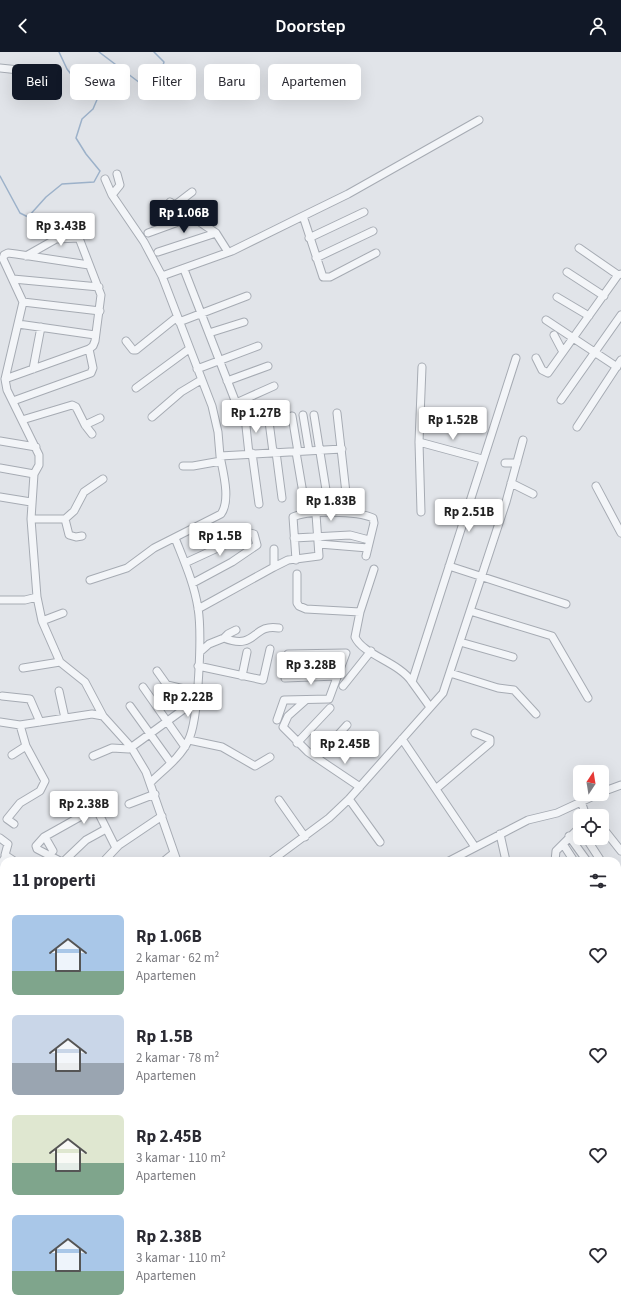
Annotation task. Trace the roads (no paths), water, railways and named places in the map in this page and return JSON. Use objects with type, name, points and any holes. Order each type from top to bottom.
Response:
[{"type":"street","points":[[0,68],[12,69]]},
{"type":"street","points":[[162,276],[228,252],[348,194],[479,120]]},
{"type":"street","points":[[112,195],[120,185],[117,174]]},
{"type":"street","points":[[90,580],[127,568],[154,548],[216,518],[223,511],[226,496],[215,416],[162,276],[144,242],[112,195],[105,179]]},
{"type":"street","points":[[192,192],[172,204],[216,233],[228,252]]},
{"type":"street","points":[[309,238],[364,212]]},
{"type":"street","points":[[303,216],[323,277],[326,278],[376,253]]},
{"type":"street","points":[[148,233],[192,217]]},
{"type":"street","points":[[5,379],[90,349],[93,346],[100,312],[101,301],[99,287],[89,265],[74,223]]},
{"type":"street","points":[[316,258],[373,231]]},
{"type":"street","points":[[158,252],[216,233]]},
{"type":"street","points":[[26,256],[56,238],[79,238]]},
{"type":"street","points":[[536,358],[542,370],[548,373],[620,274],[579,248]]},
{"type":"street","points":[[89,265],[8,253],[3,256],[23,302],[5,379],[6,386],[40,458],[39,465],[34,474],[31,519],[37,597],[42,621],[60,662],[85,682],[103,716],[131,747],[151,782],[176,857]]},
{"type":"street","points":[[185,272],[236,403],[274,386]]},
{"type":"street","points":[[567,272],[604,296]]},
{"type":"street","points":[[13,279],[99,287]]},
{"type":"street","points":[[126,341],[133,350],[136,350],[178,319],[201,313],[246,296]]},
{"type":"street","points":[[557,297],[589,316]]},
{"type":"street","points":[[23,302],[100,312]]},
{"type":"street","points":[[561,400],[621,315]]},
{"type":"street","points":[[546,320],[617,367]]},
{"type":"street","points":[[209,333],[244,322]]},
{"type":"street","points":[[18,324],[95,335]]},
{"type":"street","points":[[33,369],[41,327]]},
{"type":"street","points":[[554,335],[563,352]]},
{"type":"street","points":[[197,369],[258,346]]},
{"type":"street","points":[[13,401],[91,373],[93,368],[90,349]]},
{"type":"street","points":[[136,388],[189,349]]},
{"type":"street","points":[[412,682],[482,459],[516,358]]},
{"type":"street","points":[[577,427],[621,360]]},
{"type":"street","points":[[227,381],[268,366]]},
{"type":"street","points":[[421,512],[419,442],[422,367]]},
{"type":"street","points":[[152,417],[181,392],[201,380]]},
{"type":"street","points":[[22,420],[73,405],[92,434]]},
{"type":"street","points":[[336,413],[342,449],[346,493]]},
{"type":"street","points":[[268,414],[282,498]]},
{"type":"street","points":[[303,415],[309,451]]},
{"type":"street","points":[[292,416],[304,498],[307,500]]},
{"type":"street","points":[[314,416],[327,496]]},
{"type":"street","points":[[245,417],[259,504]]},
{"type":"street","points":[[85,425],[100,418]]},
{"type":"street","points":[[1,440],[36,447]]},
{"type":"street","points":[[277,857],[329,818],[349,799],[443,693],[511,483],[523,440]]},
{"type":"street","points":[[419,442],[482,459]]},
{"type":"street","points":[[183,466],[193,466],[220,458],[251,454],[342,449]]},
{"type":"street","points":[[505,463],[517,463]]},
{"type":"street","points":[[0,468],[34,474]]},
{"type":"street","points":[[31,519],[65,519],[74,511],[84,492],[103,479]]},
{"type":"street","points":[[511,483],[533,494]]},
{"type":"street","points":[[596,486],[621,533]]},
{"type":"street","points":[[0,497],[31,502]]},
{"type":"street","points":[[294,538],[319,540],[367,552],[374,522],[371,517],[349,513],[316,514],[293,517],[294,538],[296,560]]},
{"type":"street","points":[[198,609],[286,561],[318,557],[319,540],[316,514]]},
{"type":"street","points":[[65,519],[69,535],[76,537],[82,536]]},
{"type":"street","points":[[186,563],[250,533],[254,534],[257,538],[257,545],[248,552],[193,583]]},
{"type":"street","points":[[319,540],[350,535],[369,540]]},
{"type":"street","points":[[151,782],[171,764],[189,740],[194,722],[197,692],[200,652],[198,609],[193,583],[175,538]]},
{"type":"street","points":[[274,550],[274,567]]},
{"type":"street","points":[[449,566],[566,604]]},
{"type":"street","points":[[374,569],[360,612],[355,637],[360,644],[399,668],[412,682],[430,707]]},
{"type":"street","points":[[297,574],[298,603],[301,607],[360,612]]},
{"type":"street","points":[[0,600],[25,600],[37,597]]},
{"type":"street","points":[[470,611],[552,636],[588,698]]},
{"type":"street","points":[[42,621],[63,613]]},
{"type":"street","points":[[224,638],[233,642],[247,641],[262,629],[271,627],[279,628]]},
{"type":"street","points":[[200,652],[209,644],[224,638],[236,630]]},
{"type":"street","points":[[460,642],[513,657]]},
{"type":"street","points":[[198,666],[242,676],[264,679],[270,649]]},
{"type":"street","points":[[343,686],[371,651]]},
{"type":"street","points":[[242,676],[246,652]]},
{"type":"street","points":[[278,720],[284,700],[329,699],[346,653],[288,654]]},
{"type":"street","points":[[23,668],[60,662]]},
{"type":"street","points":[[158,671],[194,722]]},
{"type":"street","points":[[450,673],[498,688],[514,690],[536,714]]},
{"type":"street","points":[[284,678],[337,676]]},
{"type":"street","points":[[167,685],[197,692]]},
{"type":"street","points":[[143,687],[185,747]]},
{"type":"street","points":[[59,691],[65,718]]},
{"type":"street","points":[[2,696],[30,699],[40,722]]},
{"type":"street","points":[[306,700],[288,716],[283,727],[297,743],[308,752],[360,788]]},
{"type":"street","points":[[130,706],[171,764]]},
{"type":"street","points":[[297,743],[330,708]]},
{"type":"street","points":[[93,756],[112,748],[125,750],[131,747],[184,709]]},
{"type":"street","points":[[0,722],[20,725],[92,714],[103,716]]},
{"type":"street","points":[[14,824],[7,819],[20,804],[40,791],[45,783],[26,746],[20,725]]},
{"type":"street","points":[[318,758],[347,725]]},
{"type":"street","points":[[437,788],[490,743],[490,739],[475,733]]},
{"type":"street","points":[[402,739],[437,788],[475,847]]},
{"type":"street","points":[[189,740],[218,746],[244,758],[254,766],[270,757]]},
{"type":"street","points":[[12,755],[26,746]]},
{"type":"street","points":[[609,789],[621,785]]},
{"type":"street","points":[[129,804],[155,794]]},
{"type":"street","points":[[349,799],[380,842]]},
{"type":"street","points":[[279,800],[305,837]]},
{"type":"street","points":[[456,857],[528,820],[557,813],[581,801],[584,809]]},
{"type":"street","points":[[53,857],[36,848],[44,837],[94,809],[97,810],[116,848]]},
{"type":"street","points":[[108,857],[116,848],[144,827],[162,816]]},
{"type":"street","points":[[68,857],[86,840],[106,829]]},
{"type":"street","points":[[555,857],[556,851],[573,833]]},
{"type":"street","points":[[500,834],[505,857]]},
{"type":"street","points":[[569,836],[584,857]]},
{"type":"street","points":[[609,836],[621,851]]},
{"type":"street","points":[[44,837],[53,851]]},
{"type":"street","points":[[0,838],[8,844],[5,854],[6,856]]},
{"type":"street","points":[[563,844],[571,857]]},
{"type":"street","points":[[591,845],[599,857]]},
{"type":"street","points":[[169,857],[174,853]]},
{"type":"waterway","points":[[0,176],[20,213],[28,217],[46,197],[62,184],[94,182],[100,171],[86,154],[76,138],[82,119],[93,109],[99,95],[91,82],[80,86],[67,69],[59,52]]},
{"type":"waterway","points":[[99,52],[140,83],[160,75],[164,62],[154,52]]}]
